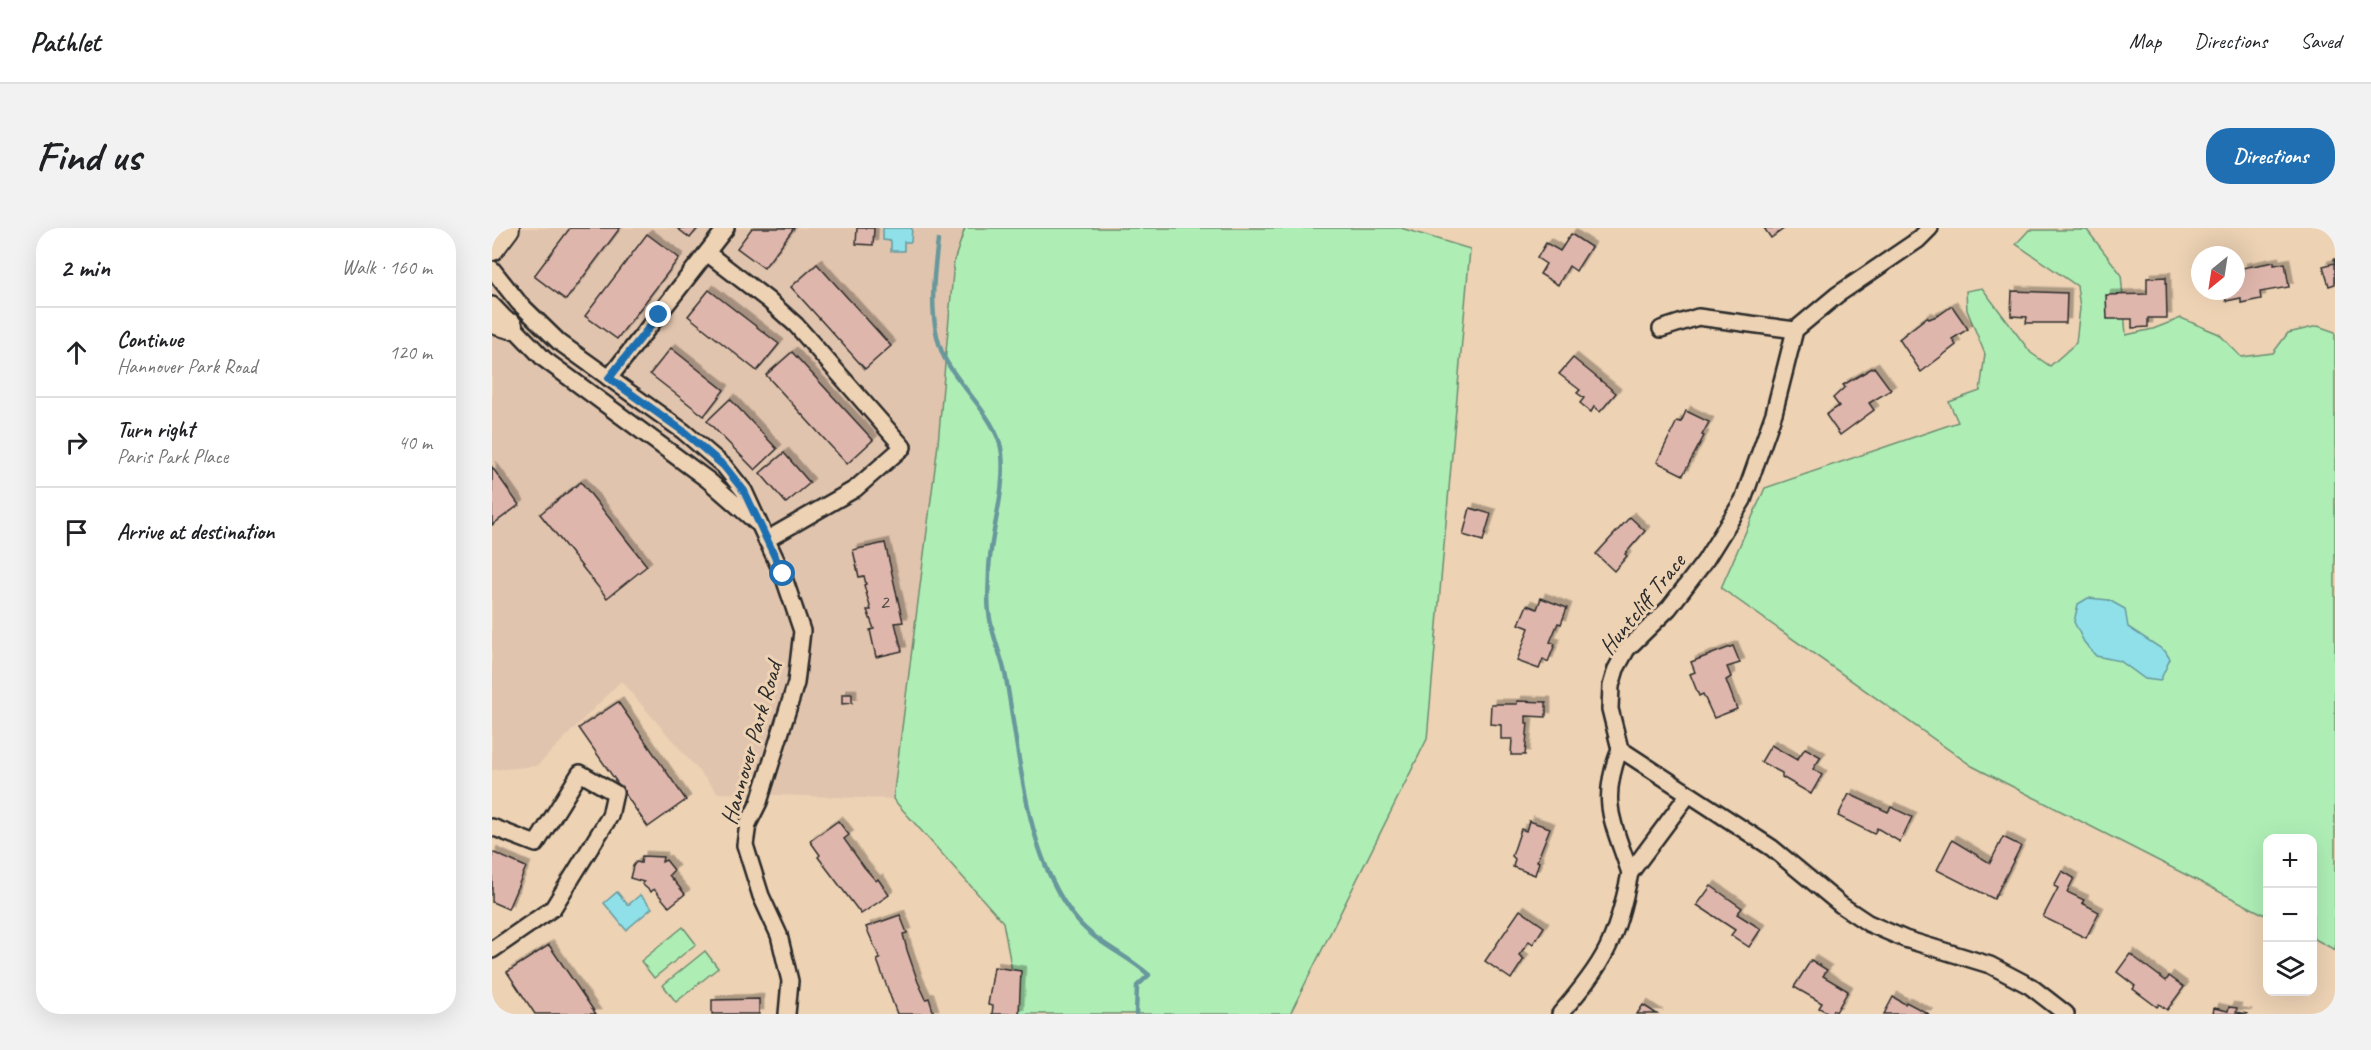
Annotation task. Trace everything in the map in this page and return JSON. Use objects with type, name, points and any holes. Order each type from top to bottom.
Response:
[{"type":"main road","points":[[492,248],[507,228]]},
{"type":"street","points":[[609,378],[726,228]]},
{"type":"street","points":[[1662,329],[1698,317],[1794,330],[1837,295],[1918,240],[1930,228]]},
{"type":"street","points":[[707,253],[768,300],[796,325],[903,447],[855,489],[766,540]]},
{"type":"street","name":"Hannover Park Road","points":[[492,269],[544,329],[676,426],[724,466],[744,491],[756,522],[783,574],[802,631],[796,683],[759,802],[748,824],[745,845],[761,896],[782,946],[790,981],[787,1014]]},
{"type":"street","name":"Hannover Park Road","points":[[492,305],[501,324],[544,359],[708,480],[756,522]]},
{"type":"street","name":"Huntcliff Trace","points":[[1620,749],[1610,709],[1611,686],[1616,669],[1628,649],[1654,625],[1705,561],[1743,500],[1774,413],[1794,330]]},
{"type":"street","points":[[1560,1014],[1605,957],[1621,919],[1629,873],[1607,797],[1610,775],[1620,749],[1772,848],[1841,905],[1868,923],[1905,939],[1990,965],[2030,986],[2057,1011]]},
{"type":"street","points":[[492,827],[536,844],[580,773],[615,793],[610,816],[553,908],[492,950]]},
{"type":"street","points":[[1629,873],[1688,795]]},
{"type":"shaded area","points":[[492,228],[965,228],[954,261],[938,444],[893,799],[718,793],[621,681],[537,766],[492,770]]},
{"type":"green space","points":[[965,228],[1401,228],[1470,249],[1427,739],[1290,1014],[1020,1014],[1003,922],[893,799],[938,444],[954,261]]},
{"type":"green space","points":[[2029,230],[2087,230],[2121,274],[2126,335],[2153,329],[2181,318],[2219,334],[2241,357],[2273,353],[2288,333],[2318,326],[2335,332],[2335,950],[2317,940],[2317,834],[2263,834],[2263,914],[1972,766],[1721,588],[1765,488],[1958,422],[1949,402],[1980,391],[1985,354],[1967,310],[1966,291],[1982,288],[2031,353],[2050,366],[2076,343],[2080,308],[2077,286],[2016,244]]},
{"type":"green space","points":[[683,927],[696,944],[654,978],[641,961]]},
{"type":"green space","points":[[705,951],[718,968],[676,1002],[663,985]]},
{"type":"water","points":[[883,228],[912,228],[911,242],[904,242],[904,251],[891,251],[891,241],[883,240]]},
{"type":"water","points":[[2088,598],[2109,600],[2125,609],[2128,627],[2165,651],[2170,659],[2160,681],[2145,679],[2120,661],[2096,656],[2084,642],[2074,622],[2078,604]]},
{"type":"water","points":[[617,892],[628,905],[640,895],[652,908],[626,930],[604,903]]},
{"type":"building","points":[[570,228],[620,228],[566,300],[534,276]]},
{"type":"building","points":[[677,228],[698,228],[690,238]]},
{"type":"building","points":[[752,228],[794,228],[764,268],[737,248]]},
{"type":"building","points":[[857,228],[874,228],[873,245],[856,244]]},
{"type":"building","points":[[1764,228],[1785,228],[1771,238]]},
{"type":"building","points":[[647,234],[679,258],[617,339],[585,316]]},
{"type":"building","points":[[1571,234],[1591,247],[1576,271],[1569,266],[1558,285],[1540,274],[1546,264],[1537,258],[1546,243],[1560,251]]},
{"type":"building","points":[[2274,262],[2274,265],[2285,263],[2289,287],[2260,292],[2261,299],[2241,303],[2241,300],[2245,300],[2245,267]]},
{"type":"building","points":[[2335,263],[2335,284],[2329,286],[2323,266]]},
{"type":"building","points":[[817,264],[891,346],[865,369],[791,287]]},
{"type":"building","points":[[2166,277],[2167,318],[2148,318],[2148,327],[2132,328],[2132,319],[2107,319],[2106,295],[2147,294],[2147,278]]},
{"type":"building","points":[[709,290],[779,344],[757,371],[688,316]]},
{"type":"building","points":[[2012,291],[2067,293],[2066,323],[2026,323],[2027,317],[2011,316]]},
{"type":"building","points":[[1952,306],[1968,329],[1952,339],[1956,345],[1921,372],[1899,339],[1927,317],[1929,319],[1939,315]]},
{"type":"building","points":[[671,348],[724,390],[704,416],[650,374]]},
{"type":"building","points":[[792,352],[873,440],[847,464],[766,375]]},
{"type":"building","points":[[1573,358],[1616,393],[1600,412],[1594,407],[1591,412],[1580,403],[1584,398],[1577,393],[1580,390],[1559,374]]},
{"type":"building","points":[[1874,367],[1891,390],[1869,403],[1874,410],[1840,435],[1826,415],[1839,406],[1833,398],[1845,387],[1843,385]]},
{"type":"building","points":[[730,399],[777,449],[755,470],[707,421]]},
{"type":"building","points":[[1686,411],[1709,422],[1683,475],[1657,462],[1677,421],[1681,422]]},
{"type":"building","points":[[784,453],[810,483],[786,503],[760,473]]},
{"type":"building","points":[[492,467],[519,505],[492,525]]},
{"type":"building","points":[[581,482],[647,566],[607,598],[540,514]]},
{"type":"building","points":[[1470,508],[1491,514],[1483,541],[1463,535]]},
{"type":"building","points":[[1630,517],[1645,531],[1614,571],[1596,554]]},
{"type":"building","points":[[885,543],[903,622],[895,623],[902,651],[876,657],[870,630],[874,629],[867,610],[871,610],[864,585],[866,584],[864,576],[859,577],[853,550]]},
{"type":"building","points":[[1541,598],[1567,608],[1550,642],[1555,644],[1548,662],[1543,659],[1539,669],[1517,661],[1529,628],[1519,624],[1527,605],[1537,609]]},
{"type":"building","points":[[1733,646],[1740,663],[1727,667],[1731,677],[1726,680],[1737,709],[1714,718],[1703,694],[1699,696],[1690,674],[1695,672],[1691,662]]},
{"type":"building","points":[[842,694],[852,694],[852,703],[842,704]]},
{"type":"building","points":[[1517,701],[1546,702],[1546,717],[1526,716],[1526,723],[1528,723],[1525,755],[1511,755],[1512,739],[1501,739],[1501,725],[1490,724],[1491,704],[1517,704]]},
{"type":"building","points":[[618,702],[686,800],[648,827],[579,728]]},
{"type":"building","points":[[1771,745],[1797,760],[1805,748],[1821,757],[1813,769],[1822,775],[1811,794],[1782,777],[1782,773],[1761,762]]},
{"type":"building","points":[[1849,794],[1888,812],[1891,807],[1912,817],[1900,842],[1877,828],[1874,834],[1838,816]]},
{"type":"building","points":[[838,821],[849,835],[844,839],[864,867],[876,881],[878,879],[889,895],[861,914],[818,857],[820,855],[810,841]]},
{"type":"building","points":[[1529,821],[1550,828],[1537,861],[1539,862],[1535,875],[1513,867],[1515,859],[1512,856],[1521,829],[1526,831]]},
{"type":"building","points":[[2003,837],[2021,846],[1994,899],[1937,870],[1952,840],[1990,863]]},
{"type":"building","points":[[492,852],[526,867],[508,909],[492,902]]},
{"type":"building","points":[[642,856],[663,857],[662,862],[666,860],[674,870],[669,875],[685,894],[669,907],[654,889],[651,892],[642,884],[644,882],[630,878],[633,866],[636,862],[641,863]]},
{"type":"building","points":[[2062,871],[2074,878],[2067,892],[2084,900],[2082,903],[2099,912],[2086,938],[2043,917],[2058,888],[2054,886]]},
{"type":"building","points":[[1711,886],[1742,908],[1737,914],[1761,929],[1749,947],[1731,935],[1735,930],[1697,905]]},
{"type":"building","points":[[1520,910],[1544,927],[1533,944],[1529,941],[1519,955],[1524,959],[1511,979],[1485,961]]},
{"type":"building","points":[[900,915],[907,933],[903,934],[907,950],[918,982],[926,999],[929,998],[934,1014],[897,1014],[877,960],[880,959],[866,927]]},
{"type":"building","points":[[549,945],[596,1014],[535,1014],[507,972]]},
{"type":"building","points":[[2130,954],[2166,981],[2169,976],[2184,987],[2167,1010],[2159,1004],[2157,1007],[2133,989],[2135,986],[2117,972]]},
{"type":"building","points":[[1811,960],[1827,970],[1823,976],[1848,991],[1836,1012],[1833,1010],[1831,1014],[1819,1008],[1822,1003],[1794,987]]},
{"type":"building","points":[[994,967],[1021,971],[1019,1014],[992,1014],[993,1006],[988,1005]]},
{"type":"building","points":[[1893,997],[1905,1004],[1906,1002],[1929,1014],[1884,1014]]},
{"type":"building","points":[[759,999],[759,1014],[712,1014],[712,1000]]},
{"type":"building","points":[[1643,1005],[1657,1014],[1637,1014]]},
{"type":"building","points":[[2229,1007],[2237,1008],[2236,1012],[2248,1014],[2213,1014],[2214,1008],[2228,1011]]},
{"type":"waterway","points":[[938,241],[933,299],[939,343],[951,368],[994,429],[1002,454],[1002,484],[990,556],[988,607],[1006,678],[1021,772],[1035,836],[1060,895],[1077,920],[1102,942],[1149,975],[1137,986],[1136,1014]]},
{"type":"route","points":[[659,315],[609,378],[663,415],[711,454],[735,478],[744,491],[756,522],[783,574]]}]
